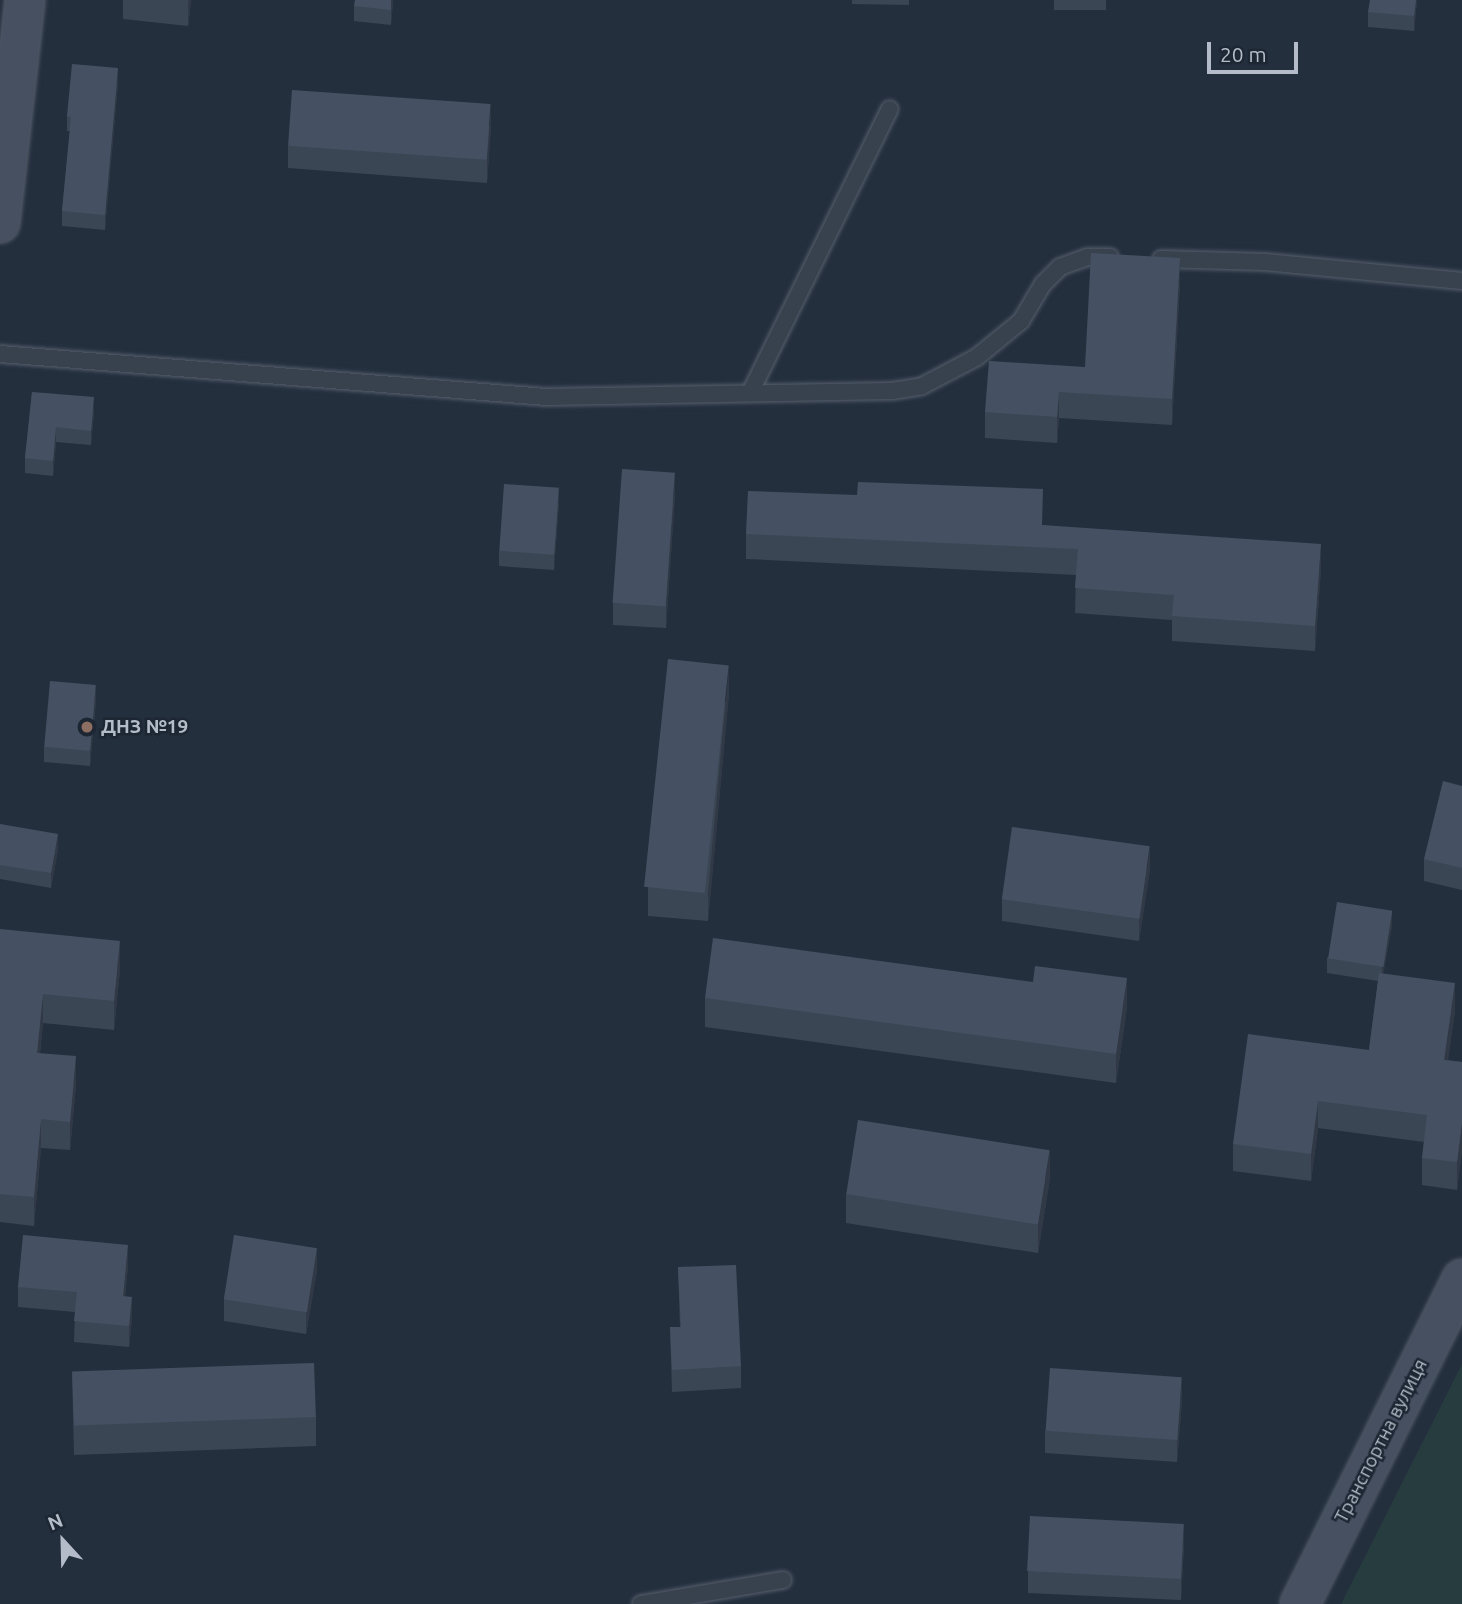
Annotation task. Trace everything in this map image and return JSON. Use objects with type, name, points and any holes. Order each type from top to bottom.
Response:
[{"type":"street","points":[[0,223],[25,0]]},
{"type":"street","name":"Транспортна вулиця","points":[[1300,1604],[1462,1279]]},
{"type":"lane","points":[[751,391],[890,109]]},
{"type":"lane","points":[[0,354],[546,397],[751,391],[837,393],[922,386],[977,358],[1021,321],[1043,284],[1060,267],[1088,257],[1265,262],[1462,281]]},
{"type":"lane","points":[[641,1604],[783,1580]]},
{"type":"green space","points":[[1462,1364],[1462,1604],[1341,1604]]},
{"type":"building","points":[[355,0],[391,0],[391,10],[354,6]]},
{"type":"building","points":[[1370,0],[1416,0],[1414,16],[1368,12]]},
{"type":"building","points":[[72,64],[118,68],[105,215],[62,211],[71,117],[67,116]]},
{"type":"building","points":[[292,90],[491,104],[487,160],[288,146]]},
{"type":"building","points":[[1091,253],[1180,258],[1172,399],[1059,392],[1057,417],[985,412],[989,361],[1085,367]]},
{"type":"building","points":[[32,392],[94,397],[91,431],[56,427],[53,461],[25,458]]},
{"type":"building","points":[[622,469],[675,473],[666,606],[613,603]]},
{"type":"building","points":[[858,482],[1043,489],[1042,525],[1321,544],[1315,626],[1172,616],[1174,595],[1075,588],[1078,549],[746,534],[748,491],[857,495]]},
{"type":"building","points":[[504,484],[559,488],[554,555],[499,551]]},
{"type":"building","points":[[668,659],[729,665],[705,893],[644,887]]},
{"type":"building","points":[[50,681],[96,685],[90,751],[44,747]]},
{"type":"building","points":[[1443,781],[1462,786],[1462,868],[1424,859]]},
{"type":"building","points":[[0,824],[58,834],[51,873],[0,865]]},
{"type":"building","points":[[1012,827],[1150,846],[1139,919],[1002,899]]},
{"type":"building","points":[[1337,902],[1392,911],[1383,967],[1328,958]]},
{"type":"building","points":[[0,929],[120,941],[114,1001],[43,994],[37,1053],[76,1056],[70,1122],[41,1119],[34,1197],[0,1194]]},
{"type":"building","points":[[713,938],[1033,982],[1035,966],[1127,978],[1116,1054],[705,998]]},
{"type":"building","points":[[1379,973],[1455,983],[1444,1060],[1462,1062],[1462,1122],[1457,1162],[1422,1158],[1427,1115],[1318,1101],[1311,1154],[1233,1144],[1248,1034],[1369,1050]]},
{"type":"building","points":[[858,1120],[1050,1150],[1038,1224],[846,1194]]},
{"type":"building","points":[[23,1235],[128,1245],[123,1296],[132,1297],[129,1326],[74,1321],[77,1292],[18,1287]]},
{"type":"building","points":[[234,1235],[317,1248],[307,1312],[224,1299]]},
{"type":"building","points":[[736,1265],[741,1366],[672,1370],[670,1327],[681,1327],[678,1267]]},
{"type":"building","points":[[314,1363],[316,1417],[74,1425],[72,1371]]},
{"type":"building","points":[[1050,1368],[1182,1377],[1177,1440],[1046,1431]]},
{"type":"building","points":[[1030,1516],[1184,1524],[1181,1579],[1027,1571]]},
{"type":"place","name":"ДНЗ №19","points":[[87,727]]}]
